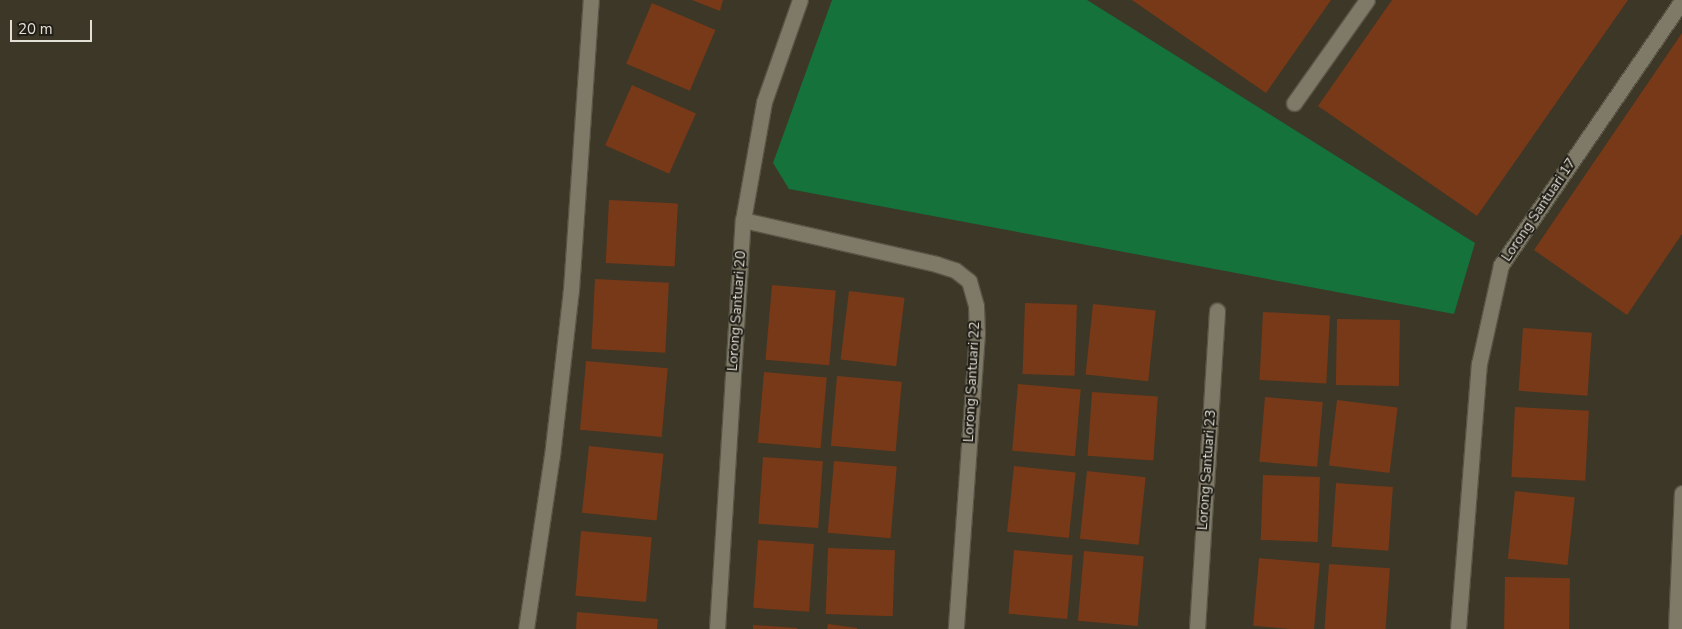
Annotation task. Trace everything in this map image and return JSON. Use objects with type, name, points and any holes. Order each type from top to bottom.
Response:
[{"type":"street","points":[[526,629],[552,456],[571,290],[591,0]]},
{"type":"street","name":"Lorong Santuari 20","points":[[717,629],[743,220],[764,102],[800,0]]},
{"type":"street","points":[[1294,103],[1367,0]]},
{"type":"street","name":"Lorong Santuari 17","points":[[1458,629],[1479,364],[1501,266],[1682,1]]},
{"type":"street","name":"Lorong Santuari 22","points":[[743,220],[936,264],[955,270],[969,281],[976,306],[977,333],[956,629]]},
{"type":"street","name":"Lorong Santuari 23","points":[[1197,629],[1217,311]]},
{"type":"street","points":[[1676,629],[1682,493]]},
{"type":"green space","points":[[832,0],[1087,0],[1475,243],[1454,314],[789,189],[773,163]]},
{"type":"building","points":[[692,0],[723,0],[720,11]]},
{"type":"building","points":[[1132,0],[1331,0],[1266,93]]},
{"type":"building","points":[[1392,0],[1628,0],[1477,216],[1318,106]]},
{"type":"building","points":[[652,3],[716,30],[690,91],[626,64]]},
{"type":"building","points":[[1682,33],[1682,234],[1627,315],[1534,250]]},
{"type":"building","points":[[632,85],[696,113],[669,174],[605,145]]},
{"type":"building","points":[[609,200],[678,204],[675,267],[606,263]]},
{"type":"building","points":[[595,279],[669,283],[665,353],[591,349]]},
{"type":"building","points":[[772,285],[836,291],[829,365],[765,360]]},
{"type":"building","points":[[849,291],[905,298],[896,366],[841,359]]},
{"type":"building","points":[[1025,303],[1077,305],[1074,376],[1023,374]]},
{"type":"building","points":[[1093,304],[1156,311],[1148,381],[1086,375]]},
{"type":"building","points":[[1263,312],[1330,316],[1326,383],[1259,380]]},
{"type":"building","points":[[1337,319],[1400,320],[1399,386],[1336,385]]},
{"type":"building","points":[[1523,328],[1592,333],[1587,396],[1519,391]]},
{"type":"building","points":[[586,361],[668,368],[662,437],[580,430]]},
{"type":"building","points":[[764,372],[827,377],[821,448],[758,443]]},
{"type":"building","points":[[837,376],[902,382],[896,451],[831,446]]},
{"type":"building","points":[[1018,384],[1081,389],[1075,456],[1012,451]]},
{"type":"building","points":[[1092,392],[1158,397],[1153,460],[1088,456]]},
{"type":"building","points":[[1265,397],[1323,402],[1317,467],[1259,462]]},
{"type":"building","points":[[1337,400],[1398,407],[1390,473],[1329,466]]},
{"type":"building","points":[[1515,407],[1589,411],[1585,481],[1511,477]]},
{"type":"building","points":[[589,446],[664,454],[657,520],[582,513]]},
{"type":"building","points":[[763,457],[823,461],[818,528],[758,524]]},
{"type":"building","points":[[834,461],[897,466],[890,538],[828,533]]},
{"type":"building","points":[[1014,466],[1076,472],[1069,538],[1007,532]]},
{"type":"building","points":[[1087,471],[1146,477],[1139,545],[1080,539]]},
{"type":"building","points":[[1263,475],[1320,477],[1318,542],[1261,540]]},
{"type":"building","points":[[1336,483],[1393,487],[1388,551],[1332,547]]},
{"type":"building","points":[[1515,491],[1575,497],[1568,565],[1508,559]]},
{"type":"building","points":[[581,531],[652,537],[646,602],[575,596]]},
{"type":"building","points":[[758,540],[814,544],[809,612],[753,608]]},
{"type":"building","points":[[828,548],[895,550],[893,616],[826,614]]},
{"type":"building","points":[[1014,550],[1073,555],[1067,619],[1008,614]]},
{"type":"building","points":[[1084,551],[1144,556],[1138,626],[1078,621]]},
{"type":"building","points":[[1259,558],[1320,563],[1314,629],[1253,626]]},
{"type":"building","points":[[1329,564],[1390,568],[1386,629],[1324,629]]},
{"type":"building","points":[[1505,577],[1570,578],[1569,629],[1504,629]]},
{"type":"building","points":[[577,612],[658,619],[657,629],[576,629]]},
{"type":"building","points":[[828,624],[857,628],[857,629],[827,629]]},
{"type":"building","points":[[753,625],[797,628],[797,629],[753,629]]}]
